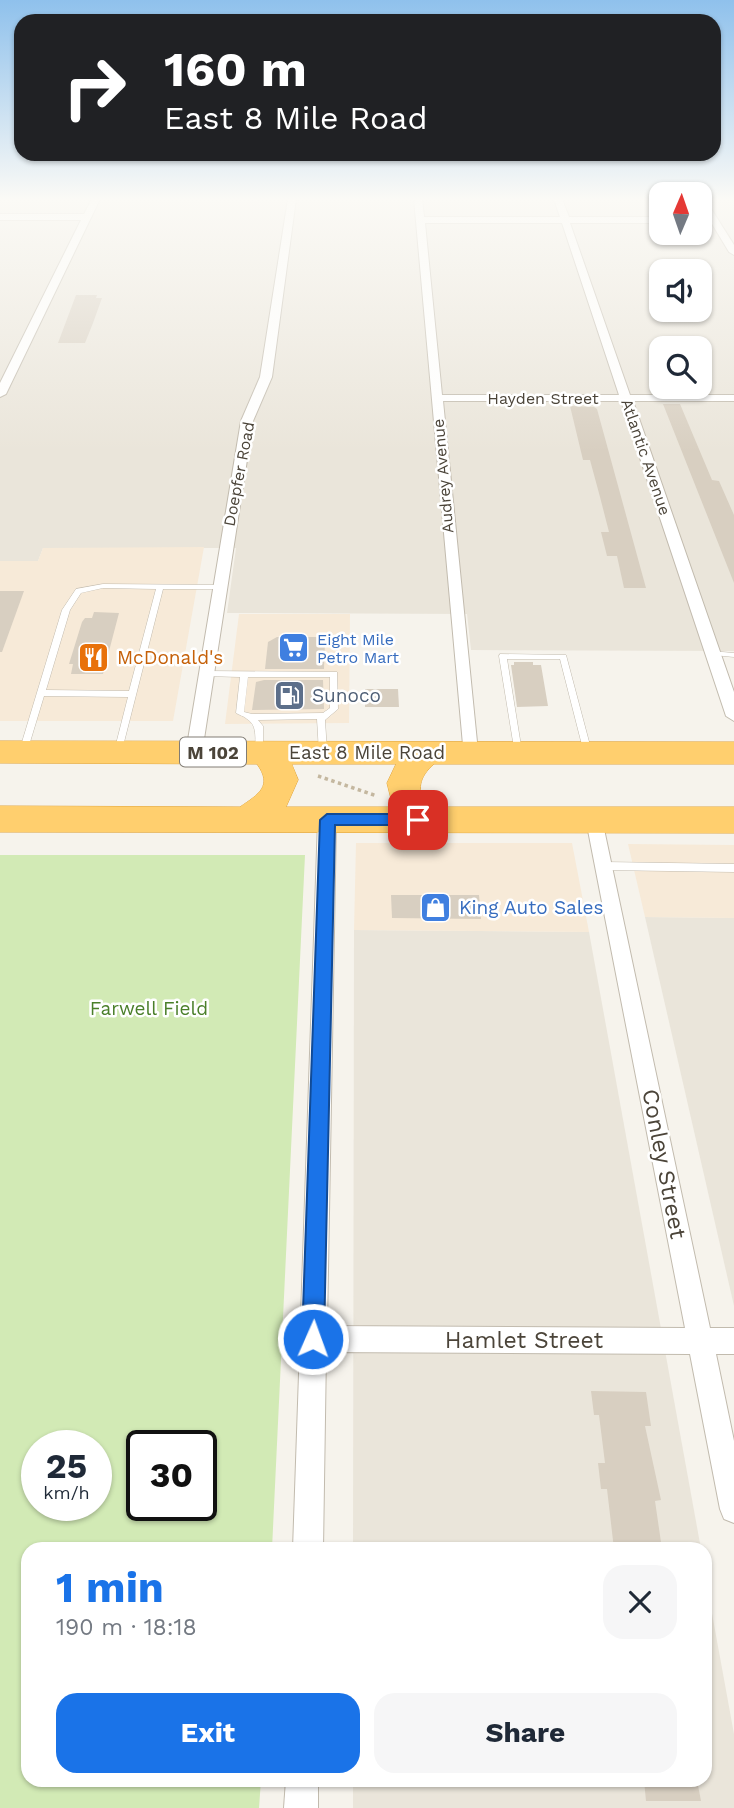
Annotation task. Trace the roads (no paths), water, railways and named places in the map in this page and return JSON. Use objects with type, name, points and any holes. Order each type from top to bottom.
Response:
[{"type":"highway","name":"East 8 Mile Road","points":[[11,752],[262,752],[320,764],[427,752],[734,753]]},
{"type":"highway","points":[[247,819],[264,808],[280,789],[281,772],[262,752]]},
{"type":"highway","points":[[418,820],[404,796],[402,786],[410,768],[427,752]]},
{"type":"highway","points":[[0,819],[734,820]]},
{"type":"street","points":[[0,393],[54,283]]},
{"type":"street","name":"Doepfer Road","points":[[194,752],[247,421],[266,377],[280,283]]},
{"type":"street","name":"Audrey Avenue","points":[[426,283],[470,752]]},
{"type":"street","name":"Atlantic Avenue","points":[[587,283],[734,716]]},
{"type":"street","name":"Hayden Street","points":[[436,398],[734,398]]},
{"type":"street","points":[[308,1542],[327,820]]},
{"type":"street","name":"Conley Street","points":[[595,820],[734,1509]]},
{"type":"street","name":"Hamlet Street","points":[[313,1339],[734,1341]]},
{"type":"street","points":[[301,1808],[302,1787]]},
{"type":"lane","points":[[11,752],[41,693],[66,610],[79,591],[103,586],[220,587]]},
{"type":"lane","points":[[118,752],[160,587]]},
{"type":"lane","points":[[713,653],[734,655]]},
{"type":"lane","points":[[518,753],[503,656],[563,657],[587,753]]},
{"type":"lane","points":[[207,674],[334,674],[334,709],[321,719],[320,764]]},
{"type":"lane","points":[[244,674],[240,713],[251,717],[326,716]]},
{"type":"lane","points":[[41,693],[132,694]]},
{"type":"lane","points":[[251,717],[259,726],[262,752]]},
{"type":"lane","points":[[604,866],[734,868]]},
{"type":"place","name":"Eight Mile Petro Mart","points":[[294,648]]},
{"type":"place","name":"McDonald's","points":[[94,657]]},
{"type":"place","name":"Sunoco","points":[[289,695]]},
{"type":"place","name":"King Auto Sales","points":[[436,907]]},
{"type":"park label","name":"Farwell Field","points":[[149,1008]]}]
